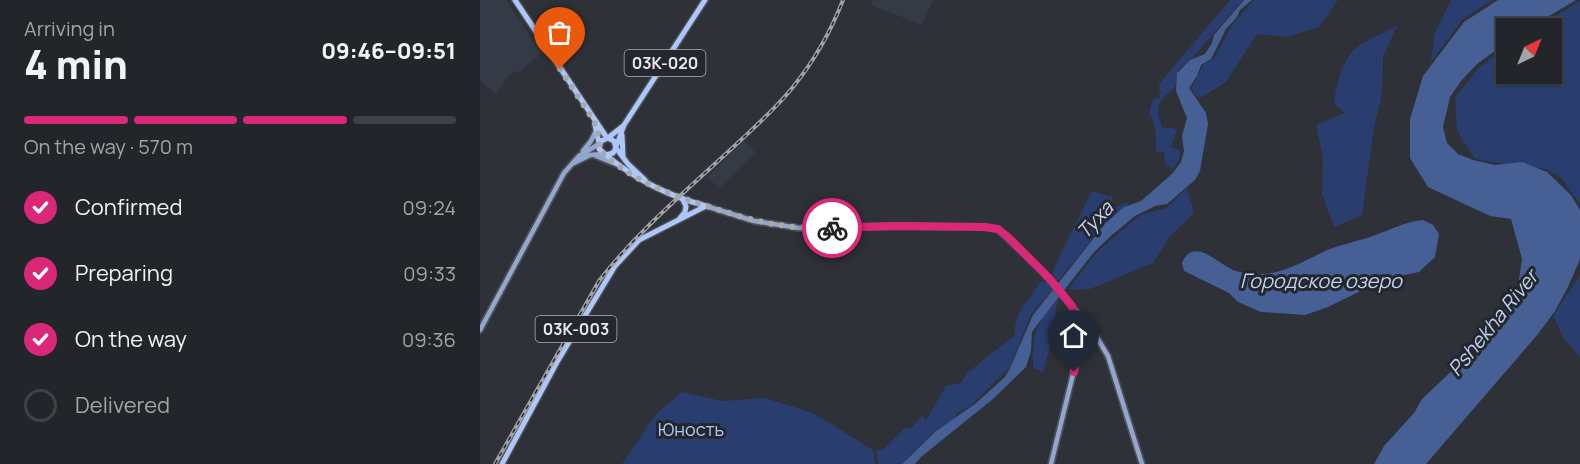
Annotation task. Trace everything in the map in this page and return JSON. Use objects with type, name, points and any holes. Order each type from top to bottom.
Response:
[{"type":"main road","points":[[515,0],[598,127],[607,138],[614,141],[623,158],[636,172],[658,189]]},
{"type":"main road","name":"03К-020","points":[[624,125],[705,0]]},
{"type":"main road","points":[[598,127],[616,130],[624,125]]},
{"type":"main road","points":[[579,156],[624,125]]},
{"type":"main road","points":[[568,169],[590,155],[613,153],[624,125]]},
{"type":"main road","points":[[623,158],[621,138],[624,125]]},
{"type":"main road","points":[[598,127],[600,151],[658,189],[682,200],[754,221],[799,228],[895,226],[998,229],[1050,279],[1093,330],[1108,356],[1142,464]]},
{"type":"main road","points":[[480,330],[568,169],[591,141],[598,127]]},
{"type":"main road","points":[[590,155],[619,165]]},
{"type":"main road","points":[[679,219],[685,212],[686,206],[682,200]]},
{"type":"main road","points":[[679,219],[706,206]]},
{"type":"main road","name":"03К-003","points":[[502,464],[557,362],[615,266],[639,240],[679,219]]},
{"type":"main road","points":[[1052,464],[1078,354],[1078,335],[1072,306]]},
{"type":"main road","points":[[1078,335],[1084,328],[1093,330]]},
{"type":"shaded area","points":[[480,0],[506,0],[542,53],[519,72],[509,76],[496,94],[480,80]]},
{"type":"shaded area","points":[[873,0],[933,0],[922,25],[871,5]]},
{"type":"shaded area","points":[[744,141],[755,152],[719,188],[707,177]]},
{"type":"green space","points":[[1230,0],[1243,0],[1194,56],[1178,70],[1175,87],[1160,101],[1158,113],[1162,127],[1177,129],[1171,147],[1180,151],[1179,160],[1172,170],[1164,161],[1165,152],[1156,153],[1156,132],[1149,112],[1153,99],[1160,98],[1159,84]]},
{"type":"green space","points":[[1254,0],[1338,0],[1319,27],[1287,37],[1257,34],[1226,82],[1200,98],[1194,94],[1192,87],[1203,65],[1215,57],[1232,25]]},
{"type":"green space","points":[[1451,0],[1492,0],[1463,19],[1431,62],[1434,35]]},
{"type":"green space","points":[[1580,1],[1580,204],[1562,179],[1547,169],[1475,159],[1457,131],[1455,97],[1479,68],[1496,54],[1496,84],[1562,84],[1562,18],[1552,18]]},
{"type":"green space","points":[[1397,26],[1383,57],[1381,99],[1374,128],[1362,215],[1334,227],[1322,194],[1323,158],[1316,125],[1345,113],[1334,104],[1340,74],[1351,53],[1365,42]]},
{"type":"green space","points":[[1187,188],[1194,213],[1170,236],[1153,263],[1090,289],[1068,290],[1095,254],[1140,215],[1166,208]]},
{"type":"green space","points":[[1092,191],[1112,197],[1113,209],[1127,202],[1128,205],[1104,225],[1058,281],[1053,275],[1053,270]]},
{"type":"green space","points":[[1580,275],[1580,357],[1564,339],[1553,316]]},
{"type":"green space","points":[[1041,281],[1051,284],[1053,289],[1032,313],[1009,368],[969,407],[957,413],[954,419],[936,430],[901,464],[878,464],[876,451],[885,448],[906,427],[911,428],[922,416],[926,420],[946,386],[961,383],[967,373],[1015,335],[1019,313]]},
{"type":"green space","points":[[1061,296],[1056,306],[1055,328],[1043,372],[1033,368],[1035,336],[1046,313]]},
{"type":"green space","name":"Юность","points":[[682,392],[722,401],[765,398],[813,413],[873,450],[875,464],[622,464],[656,414]]},
{"type":"water","points":[[1244,0],[1252,0],[1240,10],[1226,29],[1211,59],[1201,65],[1189,88],[1206,113],[1208,124],[1200,171],[1195,180],[1167,204],[1155,206],[1135,216],[1094,252],[1032,332],[1031,351],[1026,367],[993,399],[915,464],[902,464],[936,431],[975,404],[1005,377],[1033,315],[1105,224],[1124,207],[1141,201],[1173,173],[1181,162],[1184,151],[1182,136],[1187,118],[1176,91],[1177,73],[1190,60],[1205,54],[1214,35]]},
{"type":"water","points":[[1498,0],[1576,0],[1546,18],[1496,18],[1496,50],[1477,64],[1461,81],[1450,97],[1443,127],[1447,143],[1458,154],[1495,165],[1522,162],[1547,172],[1571,195],[1580,210],[1580,259],[1555,311],[1538,334],[1426,464],[1374,464],[1384,446],[1414,413],[1422,399],[1477,347],[1517,293],[1522,259],[1511,219],[1490,216],[1428,187],[1410,158],[1410,119],[1423,76],[1464,22]]},
{"type":"water","name":"Городское озеро","points":[[1423,220],[1433,225],[1439,234],[1435,257],[1419,272],[1385,279],[1328,307],[1305,315],[1261,312],[1238,302],[1229,293],[1184,271],[1182,263],[1187,255],[1201,252],[1236,271],[1256,274],[1271,273],[1296,265],[1332,248]]},
{"type":"railway","points":[[495,464],[599,281],[667,207],[762,121],[787,94],[808,67],[843,0]]},
{"type":"way so far","points":[[560,69],[597,128],[600,151],[648,185],[682,200],[754,221],[785,227],[832,228]]},
{"type":"route","points":[[832,228],[895,226],[998,229],[1050,279],[1072,306],[1079,343],[1074,372]]},
{"type":"water label","name":"Туха","points":[[1095,220]]},
{"type":"water label","name":"Pshekha River","points":[[1493,323]]}]
